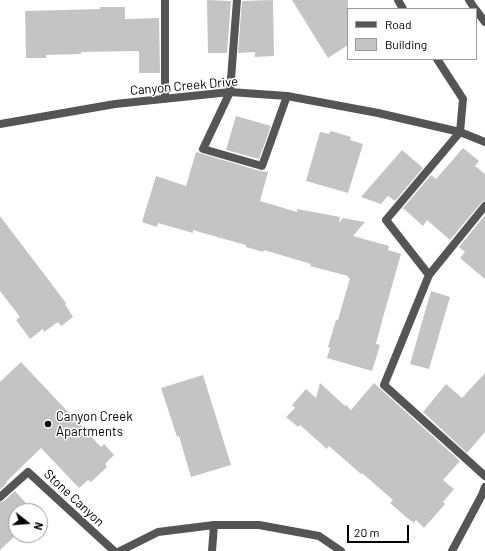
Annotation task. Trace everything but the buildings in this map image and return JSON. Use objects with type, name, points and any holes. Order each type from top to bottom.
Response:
[{"type":"street","points":[[165,99],[166,0]]},
{"type":"street","points":[[237,0],[230,92],[203,149],[262,166],[287,96]]},
{"type":"street","points":[[477,11],[485,22]]},
{"type":"street","points":[[429,275],[386,220],[460,132],[463,99],[437,60]]},
{"type":"street","name":"Canyon Creek Drive","points":[[0,124],[115,104],[230,92],[287,96],[378,113],[460,132],[485,142]]},
{"type":"street","points":[[485,206],[429,275],[384,386],[485,476]]},
{"type":"street","name":"Stone Canyon","points":[[0,497],[28,472],[114,551]]},
{"type":"street","points":[[452,551],[485,487]]},
{"type":"street","points":[[120,551],[158,532],[214,525],[258,525],[319,536],[341,551]]},
{"type":"street","points":[[212,551],[214,525]]},
{"type":"place","name":"Canyon Creek Apartments","points":[[48,424]]}]
